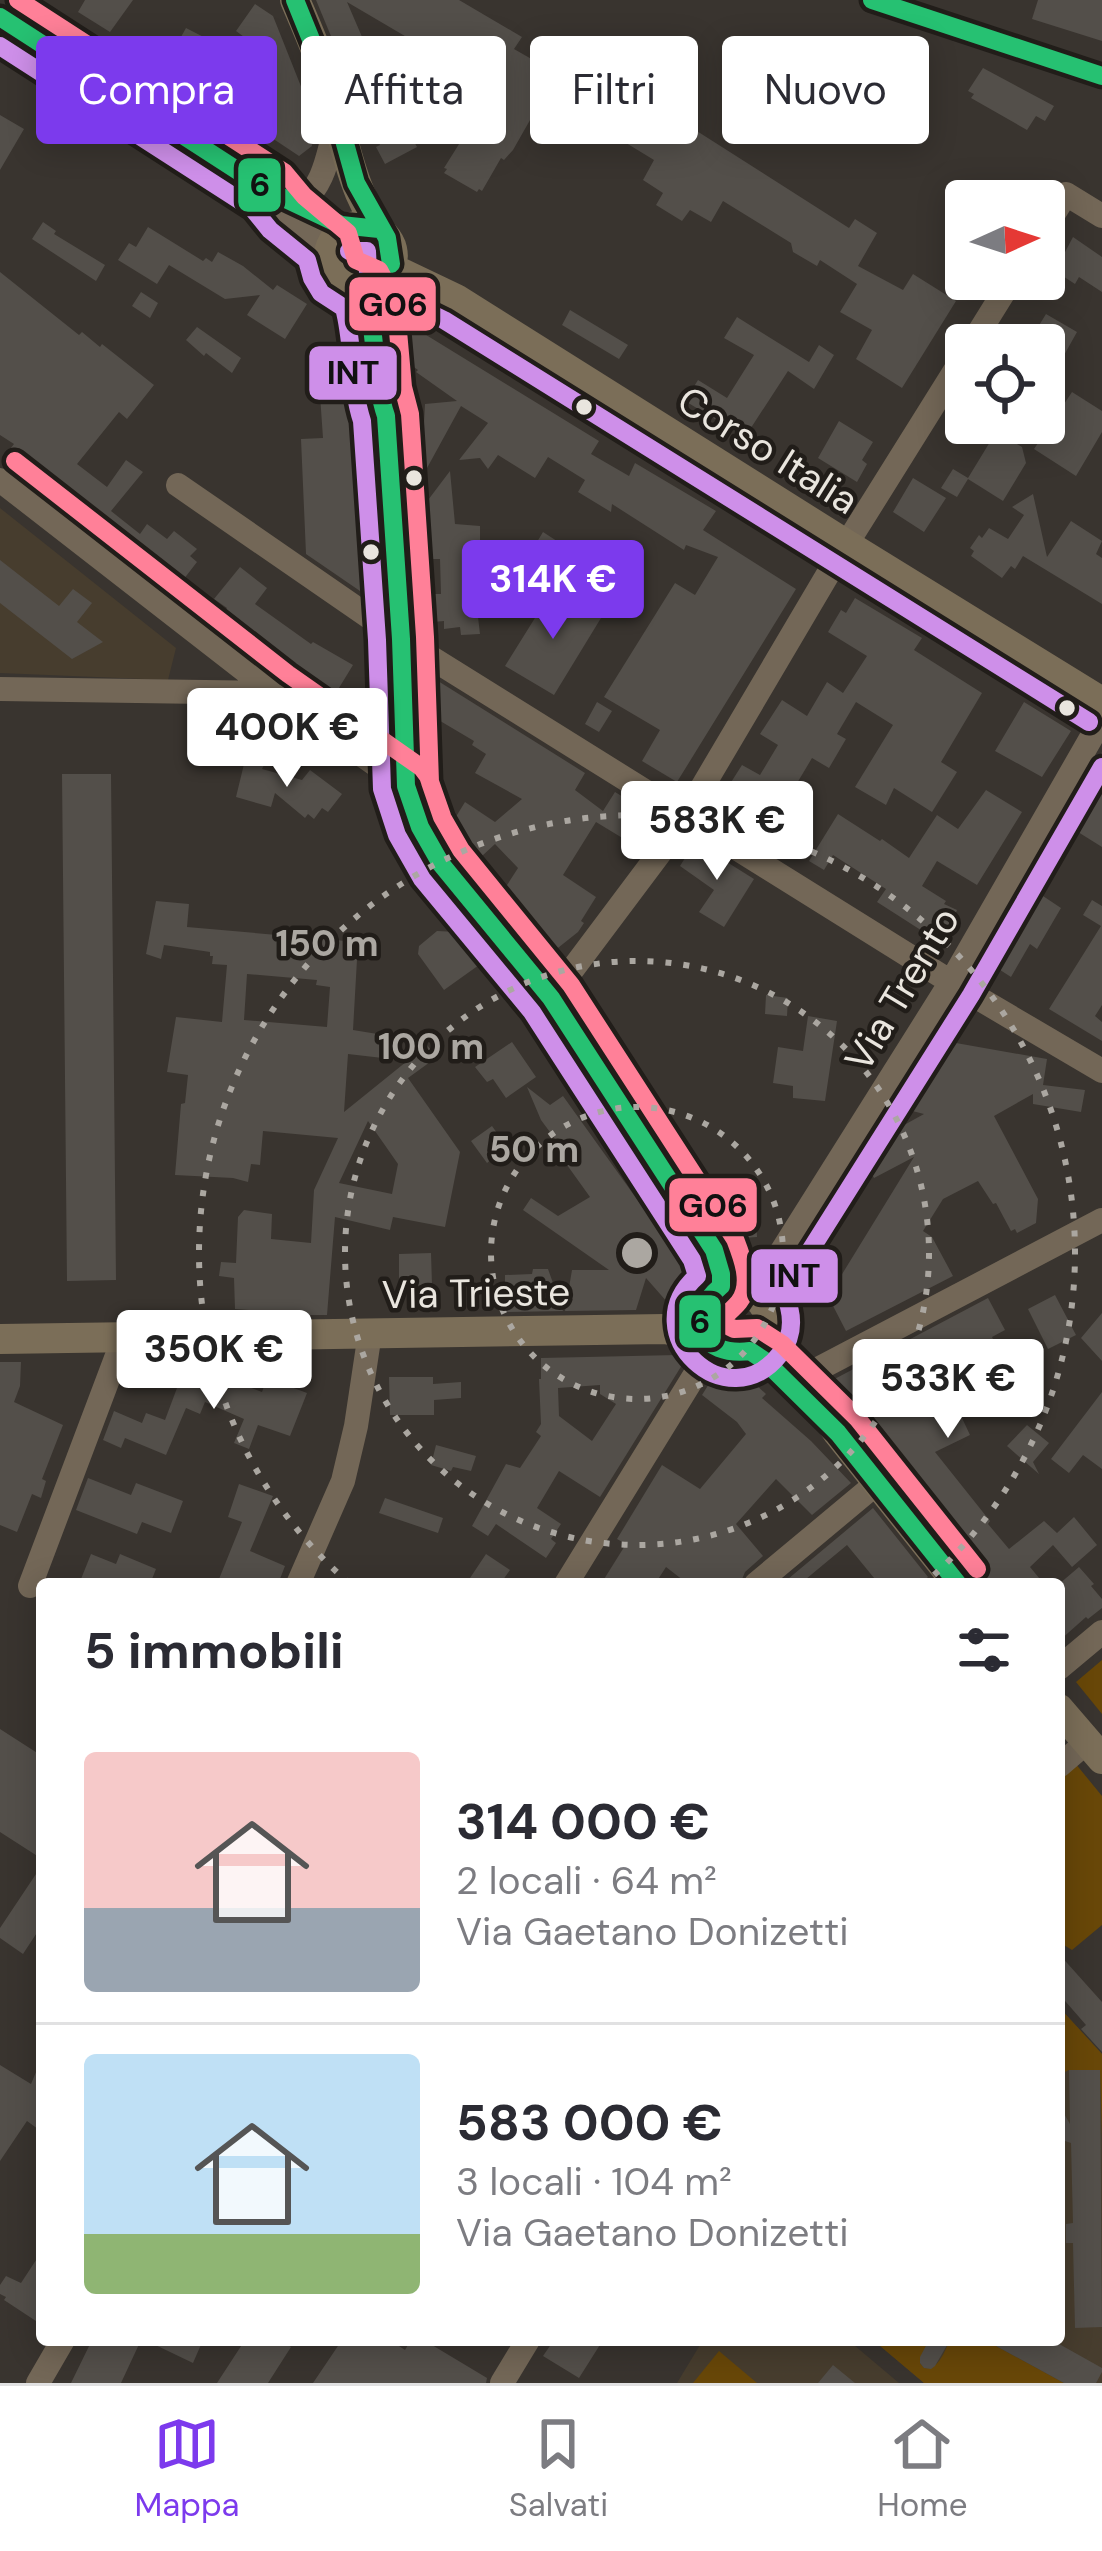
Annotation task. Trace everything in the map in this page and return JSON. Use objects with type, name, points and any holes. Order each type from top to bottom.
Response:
[{"type":"main road","points":[[282,0],[313,80],[331,145],[338,238],[330,263],[348,285],[379,278]]},
{"type":"main road","points":[[295,0],[327,80],[361,194],[391,245],[371,309],[379,400],[386,416],[406,786],[420,827],[441,864],[551,998],[740,1288],[764,1303],[768,1316],[758,1340],[737,1354],[723,1353],[704,1333],[710,1293],[740,1288]]},
{"type":"main road","points":[[338,238],[368,225],[379,229]]},
{"type":"main road","name":"Corso Italia","points":[[379,278],[456,299],[1102,702]]},
{"type":"main road","name":"Via Trieste","points":[[0,1339],[665,1329],[704,1333]]},
{"type":"main road","points":[[758,1340],[801,1378],[838,1433],[953,1578]]},
{"type":"main road","points":[[758,1340],[765,1361],[838,1433]]},
{"type":"main road","points":[[1065,1715],[1095,1751]]},
{"type":"street","points":[[872,0],[1102,76]]},
{"type":"street","points":[[0,17],[269,191],[302,203],[338,238]]},
{"type":"street","points":[[302,203],[315,191],[331,145]]},
{"type":"street","points":[[269,191],[287,213],[338,238]]},
{"type":"street","points":[[1065,196],[1102,216]]},
{"type":"street","points":[[551,998],[685,817],[945,386]]},
{"type":"street","points":[[0,480],[274,693],[406,786]]},
{"type":"street","points":[[178,485],[401,639],[1102,1071]]},
{"type":"street","points":[[0,688],[274,693]]},
{"type":"street","name":"Via Trento","points":[[740,1288],[951,982],[1102,719]]},
{"type":"street","points":[[801,1378],[1102,1220]]},
{"type":"street","points":[[301,1578],[343,1481],[370,1333]]},
{"type":"street","points":[[569,1578],[704,1333]]},
{"type":"street","points":[[30,1586],[124,1337]]},
{"type":"street","points":[[763,1578],[877,1483]]},
{"type":"street","points":[[1065,1665],[1092,1650],[1102,1632]]},
{"type":"street","points":[[1065,1764],[1095,1751]]},
{"type":"street","points":[[38,2383],[59,2346]]},
{"type":"street","points":[[502,2383],[524,2346]]},
{"type":"shaded area","points":[[0,508],[176,648],[168,680],[0,673]]},
{"type":"shaded area","points":[[1102,1660],[1102,1714],[1076,1682]]},
{"type":"shaded area","points":[[1075,1763],[1102,1796],[1102,1925],[1072,1950],[1065,1946],[1065,1771]]},
{"type":"shaded area","points":[[1065,2014],[1102,2054],[1102,2383],[924,2383],[880,2346],[1065,2346]]},
{"type":"shaded area","points":[[1065,2014],[1102,2054],[1102,2137],[1100,2070],[1065,2072]]},
{"type":"shaded area","points":[[699,2346],[855,2346],[899,2383],[677,2383]]},
{"type":"shaded area","points":[[880,2346],[927,2346],[920,2363],[929,2368],[947,2346],[996,2346],[1064,2383],[924,2383]]},
{"type":"shaded area","points":[[719,2351],[757,2383],[693,2383]]},
{"type":"building","points":[[85,0],[133,0],[110,32],[78,12]]},
{"type":"building","points":[[316,0],[459,0],[522,37],[514,49],[530,58],[530,120],[482,191],[444,173],[444,168],[459,144],[506,144],[506,36],[405,36],[347,2],[362,36],[331,36]]},
{"type":"building","points":[[1038,0],[1102,0],[1102,41],[1032,19]]},
{"type":"building","points":[[255,4],[273,16],[301,86],[301,144],[312,144],[299,156],[277,141],[277,36],[243,36],[236,31]]},
{"type":"building","points":[[983,68],[1054,106],[1045,121],[1036,116],[1027,130],[971,98],[974,94],[968,91]]},
{"type":"building","points":[[0,115],[24,129],[0,170]]},
{"type":"building","points":[[698,132],[849,228],[855,219],[877,233],[858,266],[903,290],[913,274],[945,294],[945,300],[956,301],[902,388],[856,359],[872,330],[840,312],[857,284],[820,260],[817,266],[793,252],[791,243],[723,201],[711,222],[690,210],[682,221],[656,205],[663,193],[643,180],[654,160],[628,144],[698,144]]},
{"type":"building","points":[[376,147],[417,147],[385,164]]},
{"type":"building","points":[[43,222],[105,265],[96,281],[32,239]]},
{"type":"building","points":[[148,227],[203,261],[212,262],[218,252],[273,290],[277,285],[307,304],[285,339],[247,315],[260,295],[225,299],[169,265],[157,284],[118,260],[129,243],[136,247]]},
{"type":"building","points":[[1073,237],[1102,257],[1102,292],[1079,277],[1075,284],[1065,278],[1065,252]]},
{"type":"building","points":[[0,272],[79,335],[82,332],[100,347],[102,344],[154,385],[127,419],[119,412],[77,464],[107,487],[126,460],[143,472],[111,511],[140,534],[147,524],[167,539],[174,531],[197,549],[190,556],[197,562],[173,593],[3,458],[14,444],[0,435]]},
{"type":"building","points":[[141,292],[158,303],[150,318],[132,306]]},
{"type":"building","points":[[570,310],[628,345],[619,359],[562,325]]},
{"type":"building","points":[[1046,314],[1063,324],[1040,324]]},
{"type":"building","points":[[737,317],[809,362],[819,345],[834,355],[814,389],[788,371],[745,437],[685,401],[698,380],[727,398],[754,355],[724,338]]},
{"type":"building","points":[[1065,325],[1077,332],[1065,353]]},
{"type":"building","points":[[197,327],[241,358],[232,373],[186,340]]},
{"type":"building","points":[[418,330],[599,441],[591,454],[629,476],[635,463],[716,511],[703,530],[796,589],[677,782],[642,761],[660,730],[604,697],[675,583],[695,595],[718,557],[686,545],[684,550],[612,504],[611,512],[578,492],[585,480],[548,457],[535,478],[498,455],[488,469],[480,458],[459,460],[488,423],[461,406],[421,479],[425,404],[457,401],[411,365],[410,334]]},
{"type":"building","points":[[1072,392],[1102,411],[1102,432],[1076,476],[1034,449],[1037,444],[1065,444],[1065,402]]},
{"type":"building","points":[[320,395],[360,395],[369,585],[360,591],[306,554],[301,439],[323,438]]},
{"type":"building","points":[[839,421],[873,442],[857,482],[818,458]]},
{"type":"building","points":[[989,444],[1022,447],[1026,463],[1003,501],[968,479],[957,497],[941,488],[953,469],[968,478]]},
{"type":"building","points":[[450,471],[455,524],[480,526],[480,546],[474,546],[477,593],[482,593],[480,634],[461,635],[460,627],[444,629],[444,621],[433,622],[431,594],[441,594],[440,559],[429,559],[422,508]]},
{"type":"building","points":[[913,478],[946,498],[924,532],[893,512]]},
{"type":"building","points":[[1033,494],[1047,557],[1071,521],[1102,541],[1096,554],[1102,558],[1102,604],[1023,556],[1002,578],[971,556],[970,548],[989,528],[1008,539],[1024,515],[1012,507]]},
{"type":"building","points":[[543,532],[580,556],[574,571],[534,547]]},
{"type":"building","points":[[0,560],[59,606],[73,589],[92,603],[77,622],[103,642],[72,659],[0,603]]},
{"type":"building","points":[[240,567],[267,588],[255,604],[311,644],[353,665],[331,701],[294,678],[290,684],[274,672],[280,666],[246,640],[241,646],[226,634],[234,619],[214,599]]},
{"type":"building","points":[[553,589],[601,618],[554,695],[505,666]]},
{"type":"building","points":[[855,598],[922,638],[914,650],[982,693],[941,762],[957,772],[932,812],[894,788],[886,805],[855,787],[893,725],[856,702],[837,734],[846,739],[829,768],[812,758],[787,800],[802,810],[785,838],[721,798],[742,765],[760,775],[778,745],[760,734],[782,700],[807,716],[827,682],[843,693],[867,656],[828,632]]},
{"type":"building","points":[[430,676],[585,773],[575,790],[603,811],[615,792],[648,812],[629,842],[596,822],[563,875],[596,897],[578,932],[544,959],[520,926],[525,915],[498,899],[518,868],[495,844],[469,868],[446,833],[465,802],[495,822],[522,799],[475,773],[486,754],[472,745],[474,741],[425,712],[424,682]]},
{"type":"building","points":[[597,702],[612,711],[599,732],[585,724]]},
{"type":"building","points":[[1024,702],[1071,731],[1042,777],[995,751]]},
{"type":"building","points":[[1102,752],[1102,847],[1062,822]]},
{"type":"building","points":[[245,760],[302,780],[310,770],[342,794],[328,812],[322,808],[314,819],[308,814],[305,818],[275,793],[271,807],[236,797]]},
{"type":"building","points":[[62,774],[111,774],[116,1280],[67,1281]]},
{"type":"building","points":[[986,790],[1022,812],[977,885],[937,861],[922,886],[957,910],[941,943],[877,902],[886,889],[833,855],[824,870],[809,861],[838,814],[909,858],[937,815],[958,829]]},
{"type":"building","points":[[695,842],[754,879],[724,927],[699,912],[714,890],[680,866]]},
{"type":"building","points":[[1033,872],[1047,880],[1040,894],[1061,908],[1037,949],[1030,944],[1011,977],[983,959]]},
{"type":"building","points":[[1092,900],[1102,906],[1102,1005],[1095,1016],[1102,1022],[1102,1041],[1049,1009],[1101,926],[1083,915]]},
{"type":"building","points":[[156,901],[189,904],[187,927],[358,942],[353,1030],[402,1038],[400,1060],[348,1054],[344,1112],[427,1045],[437,1057],[408,1078],[460,1152],[445,1227],[393,1217],[390,1230],[335,1217],[327,1315],[235,1309],[234,1278],[219,1276],[221,1262],[236,1263],[238,1217],[244,1210],[272,1214],[271,1239],[311,1243],[314,1190],[338,1138],[263,1131],[260,1165],[251,1164],[248,1182],[175,1175],[188,1075],[167,1072],[176,1017],[222,1022],[227,965],[212,964],[210,952],[164,945],[161,959],[146,954]],"holes":[[[247,974],[317,980],[316,985],[330,987],[327,1027],[244,1020]],[[368,1121],[398,1164],[392,1194],[339,1183]]]},
{"type":"building","points":[[437,931],[457,932],[479,965],[444,990],[418,954],[419,946]]},
{"type":"building","points":[[766,995],[788,998],[787,1016],[765,1014]]},
{"type":"building","points":[[808,1016],[837,1021],[825,1101],[793,1098],[793,1086],[773,1083],[778,1047],[803,1051]]},
{"type":"building","points":[[939,1033],[956,1043],[1047,1059],[1043,1085],[1085,1090],[1081,1112],[1033,1104],[1033,1094],[994,1116],[1038,1199],[1036,1223],[1017,1233],[1011,1231],[978,1181],[943,1199],[923,1231],[932,1237],[953,1276],[846,1331],[831,1302],[841,1286],[836,1284],[914,1157],[874,1178],[865,1162],[884,1152],[877,1140],[924,1114],[893,1106]]},
{"type":"building","points":[[512,1042],[536,1077],[506,1098],[493,1079],[487,1082],[475,1067]]},
{"type":"building","points":[[527,1087],[550,1105],[563,1096],[659,1230],[667,1225],[676,1238],[671,1242],[701,1277],[675,1311],[646,1278],[636,1310],[565,1311],[572,1270],[609,1270],[523,1210],[531,1198],[558,1216],[590,1197],[562,1158],[567,1155],[541,1120]]},
{"type":"building","points":[[492,1126],[507,1147],[487,1163],[471,1141]]},
{"type":"building","points":[[755,1195],[757,1237],[741,1238],[737,1198]]},
{"type":"building","points":[[431,1253],[432,1285],[399,1286],[399,1254]]},
{"type":"building","points":[[533,1269],[548,1269],[563,1311],[505,1312],[505,1275],[532,1274]]},
{"type":"building","points":[[1055,1295],[1076,1335],[1048,1349],[1028,1309]]},
{"type":"building","points":[[988,1298],[1005,1330],[992,1337],[1008,1369],[993,1375],[1004,1399],[962,1418],[970,1435],[935,1452],[1009,1549],[1044,1521],[1057,1533],[1074,1517],[1097,1545],[1072,1567],[1053,1545],[1030,1567],[1039,1578],[984,1578],[827,1383]],"holes":[[[965,1348],[971,1348],[988,1377],[993,1375],[927,1404],[914,1375]]]},
{"type":"building","points":[[1102,1313],[1102,1361],[1081,1338]]},
{"type":"building","points":[[677,1355],[682,1365],[600,1497],[559,1471],[537,1508],[561,1524],[546,1558],[496,1524],[488,1536],[472,1526],[506,1464],[520,1468],[541,1436],[536,1432],[541,1424],[541,1358]],"holes":[[[600,1385],[600,1394],[616,1404],[592,1441],[559,1416],[558,1388]]]},
{"type":"building","points":[[0,1362],[21,1362],[14,1402],[63,1425],[42,1479],[46,1481],[41,1498],[32,1494],[17,1532],[0,1525]]},
{"type":"building","points":[[717,1371],[743,1373],[766,1394],[762,1398],[851,1483],[812,1515],[776,1479],[736,1524],[763,1556],[742,1578],[680,1578],[666,1567],[659,1578],[605,1578],[626,1544],[617,1539],[662,1465],[700,1489],[746,1434],[702,1395]]},
{"type":"building","points":[[183,1372],[213,1384],[217,1375],[262,1392],[267,1378],[307,1393],[290,1436],[258,1425],[249,1449],[234,1443],[244,1419],[205,1402],[200,1414],[186,1408],[166,1455],[125,1438],[121,1448],[103,1440],[114,1411],[142,1423],[146,1413],[165,1420]]},
{"type":"building","points":[[389,1377],[433,1377],[433,1384],[461,1382],[461,1398],[434,1400],[434,1415],[390,1415]]},
{"type":"building","points":[[1102,1392],[1102,1469],[1083,1455],[1069,1473],[1051,1459]]},
{"type":"building","points":[[1027,1425],[1049,1443],[1033,1462],[1039,1474],[1007,1446]]},
{"type":"building","points":[[436,1445],[476,1456],[471,1471],[431,1465]]},
{"type":"building","points":[[88,1478],[131,1495],[136,1483],[183,1501],[171,1533],[142,1522],[137,1534],[76,1510]]},
{"type":"building","points":[[239,1484],[273,1496],[250,1551],[285,1566],[280,1578],[219,1578],[242,1522],[228,1517]]},
{"type":"building","points":[[385,1498],[443,1518],[438,1533],[379,1513]]},
{"type":"building","points":[[873,1508],[928,1577],[874,1578],[847,1545],[807,1578],[789,1578]]},
{"type":"building","points":[[91,1554],[116,1564],[120,1554],[156,1569],[152,1578],[81,1578]]},
{"type":"building","points":[[486,1554],[510,1570],[504,1578],[470,1578]]},
{"type":"building","points":[[1079,1567],[1094,1584],[1102,1608],[1065,1636],[1065,1579]]},
{"type":"building","points":[[0,1729],[36,1752],[36,1855],[0,1832]]},
{"type":"building","points":[[36,1874],[36,1934],[23,1954],[0,1938],[0,1928]]},
{"type":"building","points":[[1065,1961],[1102,2002],[1102,2052],[1081,2029],[1086,2025],[1065,2001]]},
{"type":"building","points":[[0,2065],[31,2084],[36,2072],[36,2128],[27,2121],[0,2161]]},
{"type":"building","points":[[1069,2070],[1100,2070],[1102,2327],[1075,2328],[1073,2243],[1066,2243],[1066,2224],[1073,2223],[1071,2143],[1065,2141],[1065,2115],[1070,2124]]},
{"type":"building","points":[[36,2260],[36,2321],[0,2294],[6,2276],[21,2283]]},
{"type":"building","points":[[89,2346],[138,2346],[121,2383],[71,2383]]},
{"type":"building","points":[[158,2346],[200,2346],[193,2363]]},
{"type":"building","points":[[241,2346],[291,2347],[268,2383],[217,2383]]},
{"type":"building","points":[[338,2346],[399,2346],[405,2350],[407,2346],[434,2346],[487,2378],[486,2383],[313,2383]]},
{"type":"building","points":[[550,2346],[599,2346],[579,2378],[543,2356]]},
{"type":"building","points":[[926,2346],[947,2346],[931,2369],[924,2368],[920,2357]]},
{"type":"building","points":[[996,2346],[1063,2346],[1102,2368],[1096,2383],[1064,2383]]},
{"type":"building","points":[[833,2365],[855,2383],[818,2383]]},
{"type":"transit line","name":"G06","points":[[18,0],[284,172],[348,233],[356,260],[379,270],[397,320],[410,414],[430,782],[442,817],[461,850],[571,985],[735,1239],[745,1287],[739,1302],[724,1317],[726,1325],[757,1328],[782,1344],[857,1418],[977,1569]]},
{"type":"transit line","name":"6","points":[[295,0],[327,79],[356,183],[387,238],[391,264]]},
{"type":"transit line","name":"6","points":[[872,0],[1102,76]]},
{"type":"transit line","name":"6","points":[[0,17],[269,191],[341,225],[379,229]]},
{"type":"transit line","name":"INT","points":[[0,46],[253,209],[307,260],[321,293],[344,308],[362,421],[382,789],[397,835],[422,879],[532,1012],[692,1260],[697,1276],[680,1298],[676,1322],[681,1343],[695,1362],[714,1374],[736,1378],[759,1372],[780,1354],[791,1324],[784,1292],[971,995],[1102,767]]},
{"type":"transit line","name":"INT","points":[[349,251],[367,251],[368,273],[375,286],[444,320],[1089,722]]},
{"type":"transit line","name":"6","points":[[363,288],[386,416],[406,786],[420,827],[441,864],[551,998],[714,1250],[721,1286],[702,1311],[702,1333],[719,1348],[750,1351],[765,1361],[838,1433],[953,1578]]},
{"type":"transit line","name":"G06","points":[[15,461],[288,674],[422,768],[442,816]]}]
